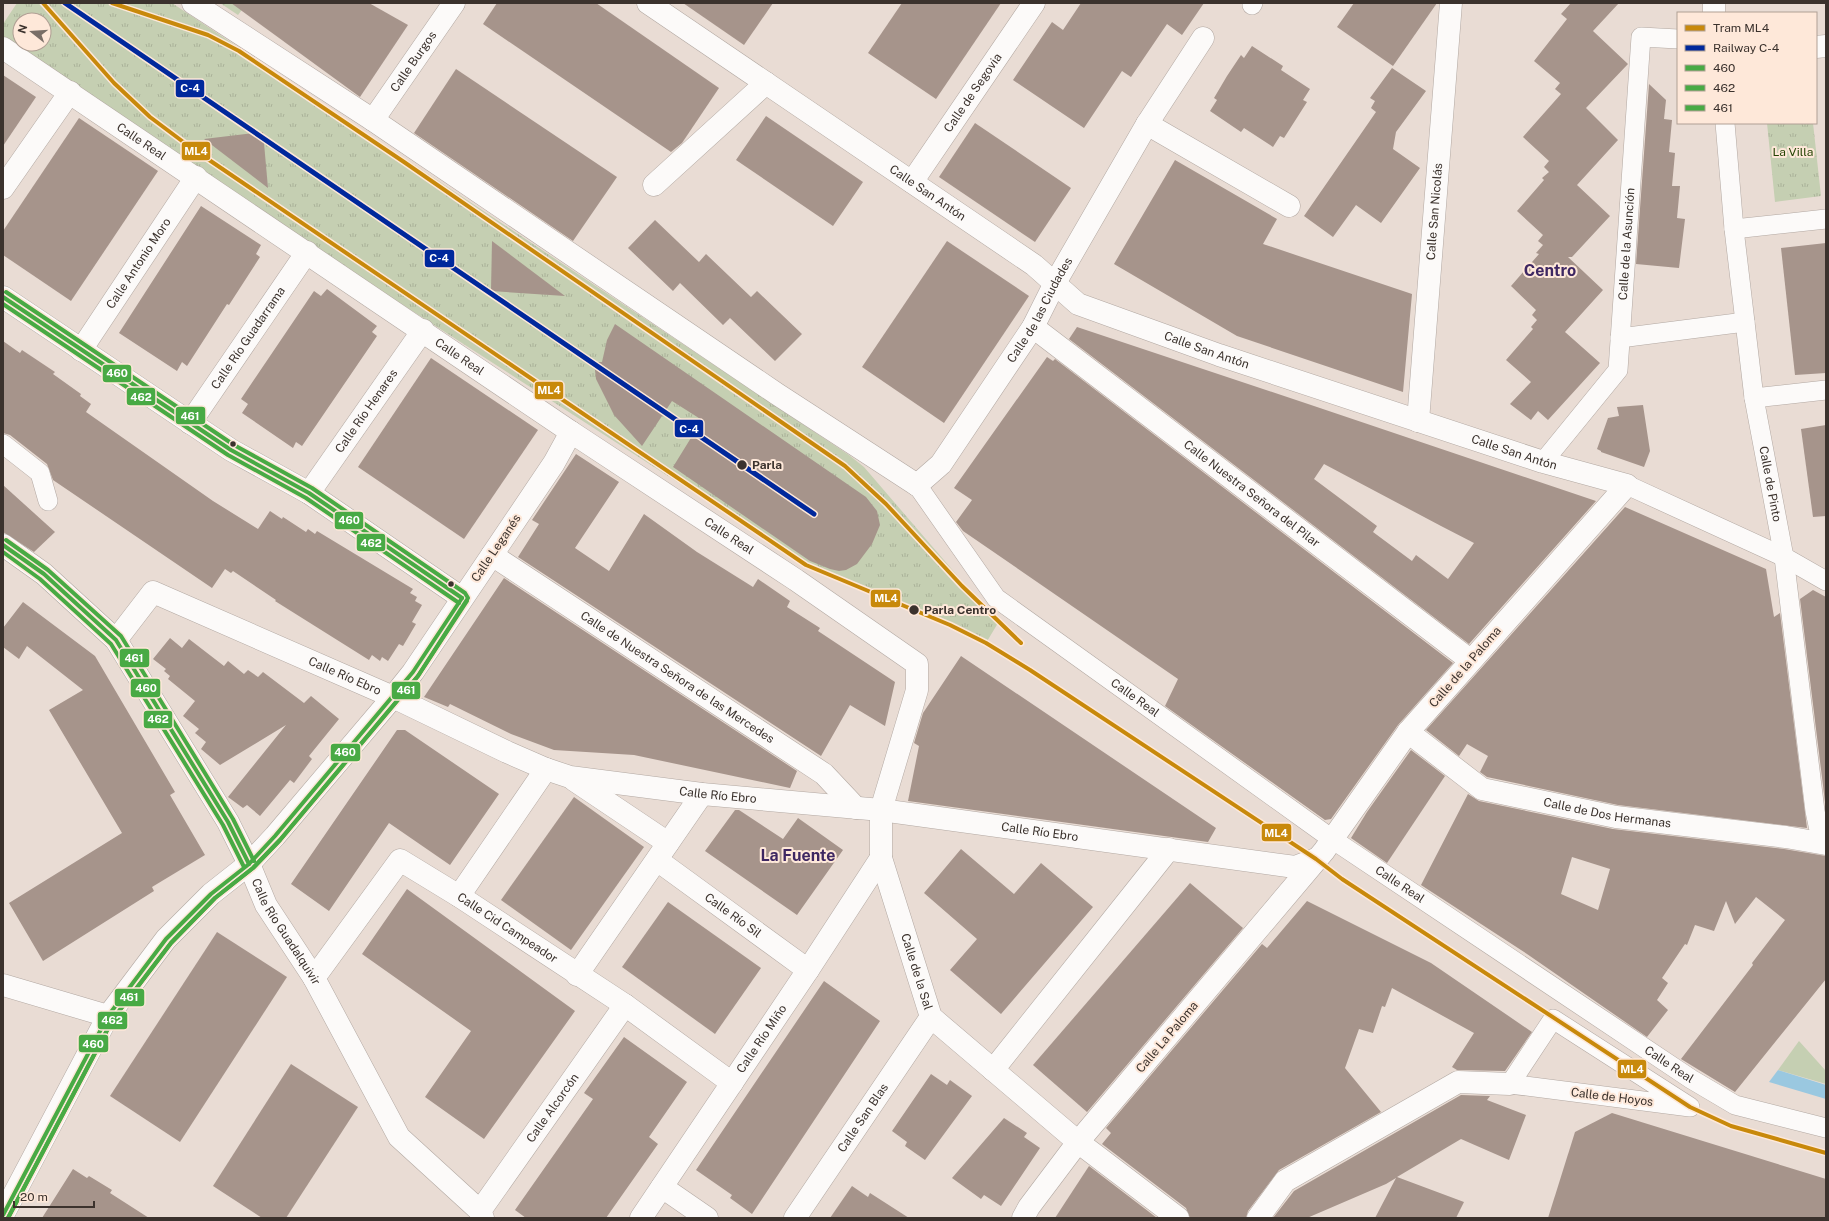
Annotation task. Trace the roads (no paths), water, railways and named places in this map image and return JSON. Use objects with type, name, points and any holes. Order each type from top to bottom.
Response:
[{"type":"street","points":[[193,3],[373,120],[778,394],[917,485]]},
{"type":"street","name":"Calle Burgos","points":[[373,120],[454,3]]},
{"type":"street","name":"Calle San Antón","points":[[648,3],[1034,265],[1078,304],[1218,355],[1418,421],[1543,462],[1627,485],[1784,558],[1826,582]]},
{"type":"street","name":"Calle de Segovia","points":[[912,182],[1034,3]]},
{"type":"street","name":"Calle San Nicolás","points":[[1418,421],[1451,3]]},
{"type":"street","name":"Calle de la Asunción","points":[[1543,462],[1618,370],[1641,37],[1677,40]]},
{"type":"street","name":"Calle de las Ciudades","points":[[917,485],[941,464],[1033,327],[1055,283],[1147,124],[1203,38]]},
{"type":"street","name":"Calle Real","points":[[3,48],[423,330],[571,432],[796,580],[917,664]]},
{"type":"street","points":[[654,185],[766,83]]},
{"type":"street","points":[[3,188],[70,92]]},
{"type":"street","points":[[1147,124],[1289,206]]},
{"type":"street","name":"Calle de Pinto","points":[[1725,124],[1734,229],[1754,398],[1784,558],[1815,811],[1819,830],[1826,844]]},
{"type":"street","name":"Calle Antonio Moro","points":[[81,350],[196,177]]},
{"type":"street","points":[[1734,229],[1826,219]]},
{"type":"street","name":"Calle Río Guadarrama","points":[[190,423],[307,252]]},
{"type":"street","points":[[3,297],[231,450],[310,492],[462,598]]},
{"type":"street","points":[[1620,338],[1745,322]]},
{"type":"street","name":"Calle Nuestra Señora del Pilar","points":[[1033,327],[1470,660]]},
{"type":"street","name":"Calle Río Henares","points":[[310,492],[423,330]]},
{"type":"street","points":[[1754,398],[1826,390]]},
{"type":"street","name":"Calle Leganés","points":[[3,1215],[108,1016],[166,939],[211,894],[249,864],[275,836],[393,698],[413,672],[492,556],[554,463],[571,432]]},
{"type":"street","points":[[3,444],[40,472],[48,501]]},
{"type":"street","name":"Calle Real","points":[[917,485],[996,598],[1332,840],[1735,1105],[1826,1128]]},
{"type":"street","name":"Calle de la Paloma","points":[[1316,859],[1332,840],[1408,732],[1470,660],[1627,485]]},
{"type":"street","points":[[3,545],[44,574],[116,640]]},
{"type":"street","name":"Calle de Nuestra Señora de las Mercedes","points":[[492,556],[824,774],[856,808]]},
{"type":"street","name":"Calle Río Ebro","points":[[116,640],[153,592],[393,698],[546,769],[570,777],[702,794],[881,810],[1295,867],[1316,859]]},
{"type":"street","name":"Calle Río Guadalquivir","points":[[116,640],[228,822],[249,864],[266,905],[314,978],[399,1137],[482,1214]]},
{"type":"street","name":"Calle de la Sal","points":[[917,664],[917,690],[881,810],[881,858],[931,1017],[1078,1142],[1178,1218]]},
{"type":"street","name":"Calle de Dos Hermanas","points":[[1408,732],[1482,789],[1616,817],[1786,837],[1826,844]]},
{"type":"street","points":[[459,896],[546,769]]},
{"type":"street","name":"Calle Río Sil","points":[[570,777],[808,970]]},
{"type":"street","points":[[577,975],[702,794]]},
{"type":"street","points":[[993,1070],[1169,849]]},
{"type":"street","name":"Calle Río Miño","points":[[641,1218],[808,970],[881,858]]},
{"type":"street","name":"Calle La Paloma","points":[[1023,1218],[1029,1207],[1078,1142],[1316,859]]},
{"type":"street","name":"Calle Cid Campeador","points":[[314,978],[400,860],[459,896],[577,975],[625,1005],[732,1083]]},
{"type":"street","points":[[3,985],[108,1016]]},
{"type":"street","name":"Calle Alcorcón","points":[[482,1214],[625,1005]]},
{"type":"street","name":"Calle San Blas","points":[[795,1218],[931,1017]]},
{"type":"street","name":"Calle de Hoyos","points":[[1510,1084],[1553,1019],[1690,1107]]},
{"type":"street","name":"Calle de Hoyos","points":[[1258,1218],[1285,1181],[1458,1082],[1510,1084],[1690,1107]]},
{"type":"street","points":[[1690,1107],[1701,1084]]},
{"type":"street","points":[[662,1187],[707,1218]]},
{"type":"water","points":[[1778,1070],[1826,1085],[1826,1099],[1769,1082]]},
{"type":"tram line","name":"ML4","points":[[43,3],[114,83],[150,117],[190,147],[806,565],[950,625],[986,643],[1030,670],[1316,859],[1342,879],[1690,1107],[1731,1126],[1826,1153]]},
{"type":"tram line","name":"ML4","points":[[112,3],[208,35],[239,51],[404,162],[845,466],[886,504],[962,586],[1021,643]]},
{"type":"rail line","name":"C-4","points":[[65,3],[814,514]]},
{"type":"place","name":"Parla","points":[[742,465]]},
{"type":"place","name":"Parla Centro","points":[[914,610]]},
{"type":"district","name":"Centro","points":[[1550,270]]},
{"type":"district","name":"La Fuente","points":[[798,855]]},
{"type":"park label","name":"La Villa","points":[[1793,152]]}]
